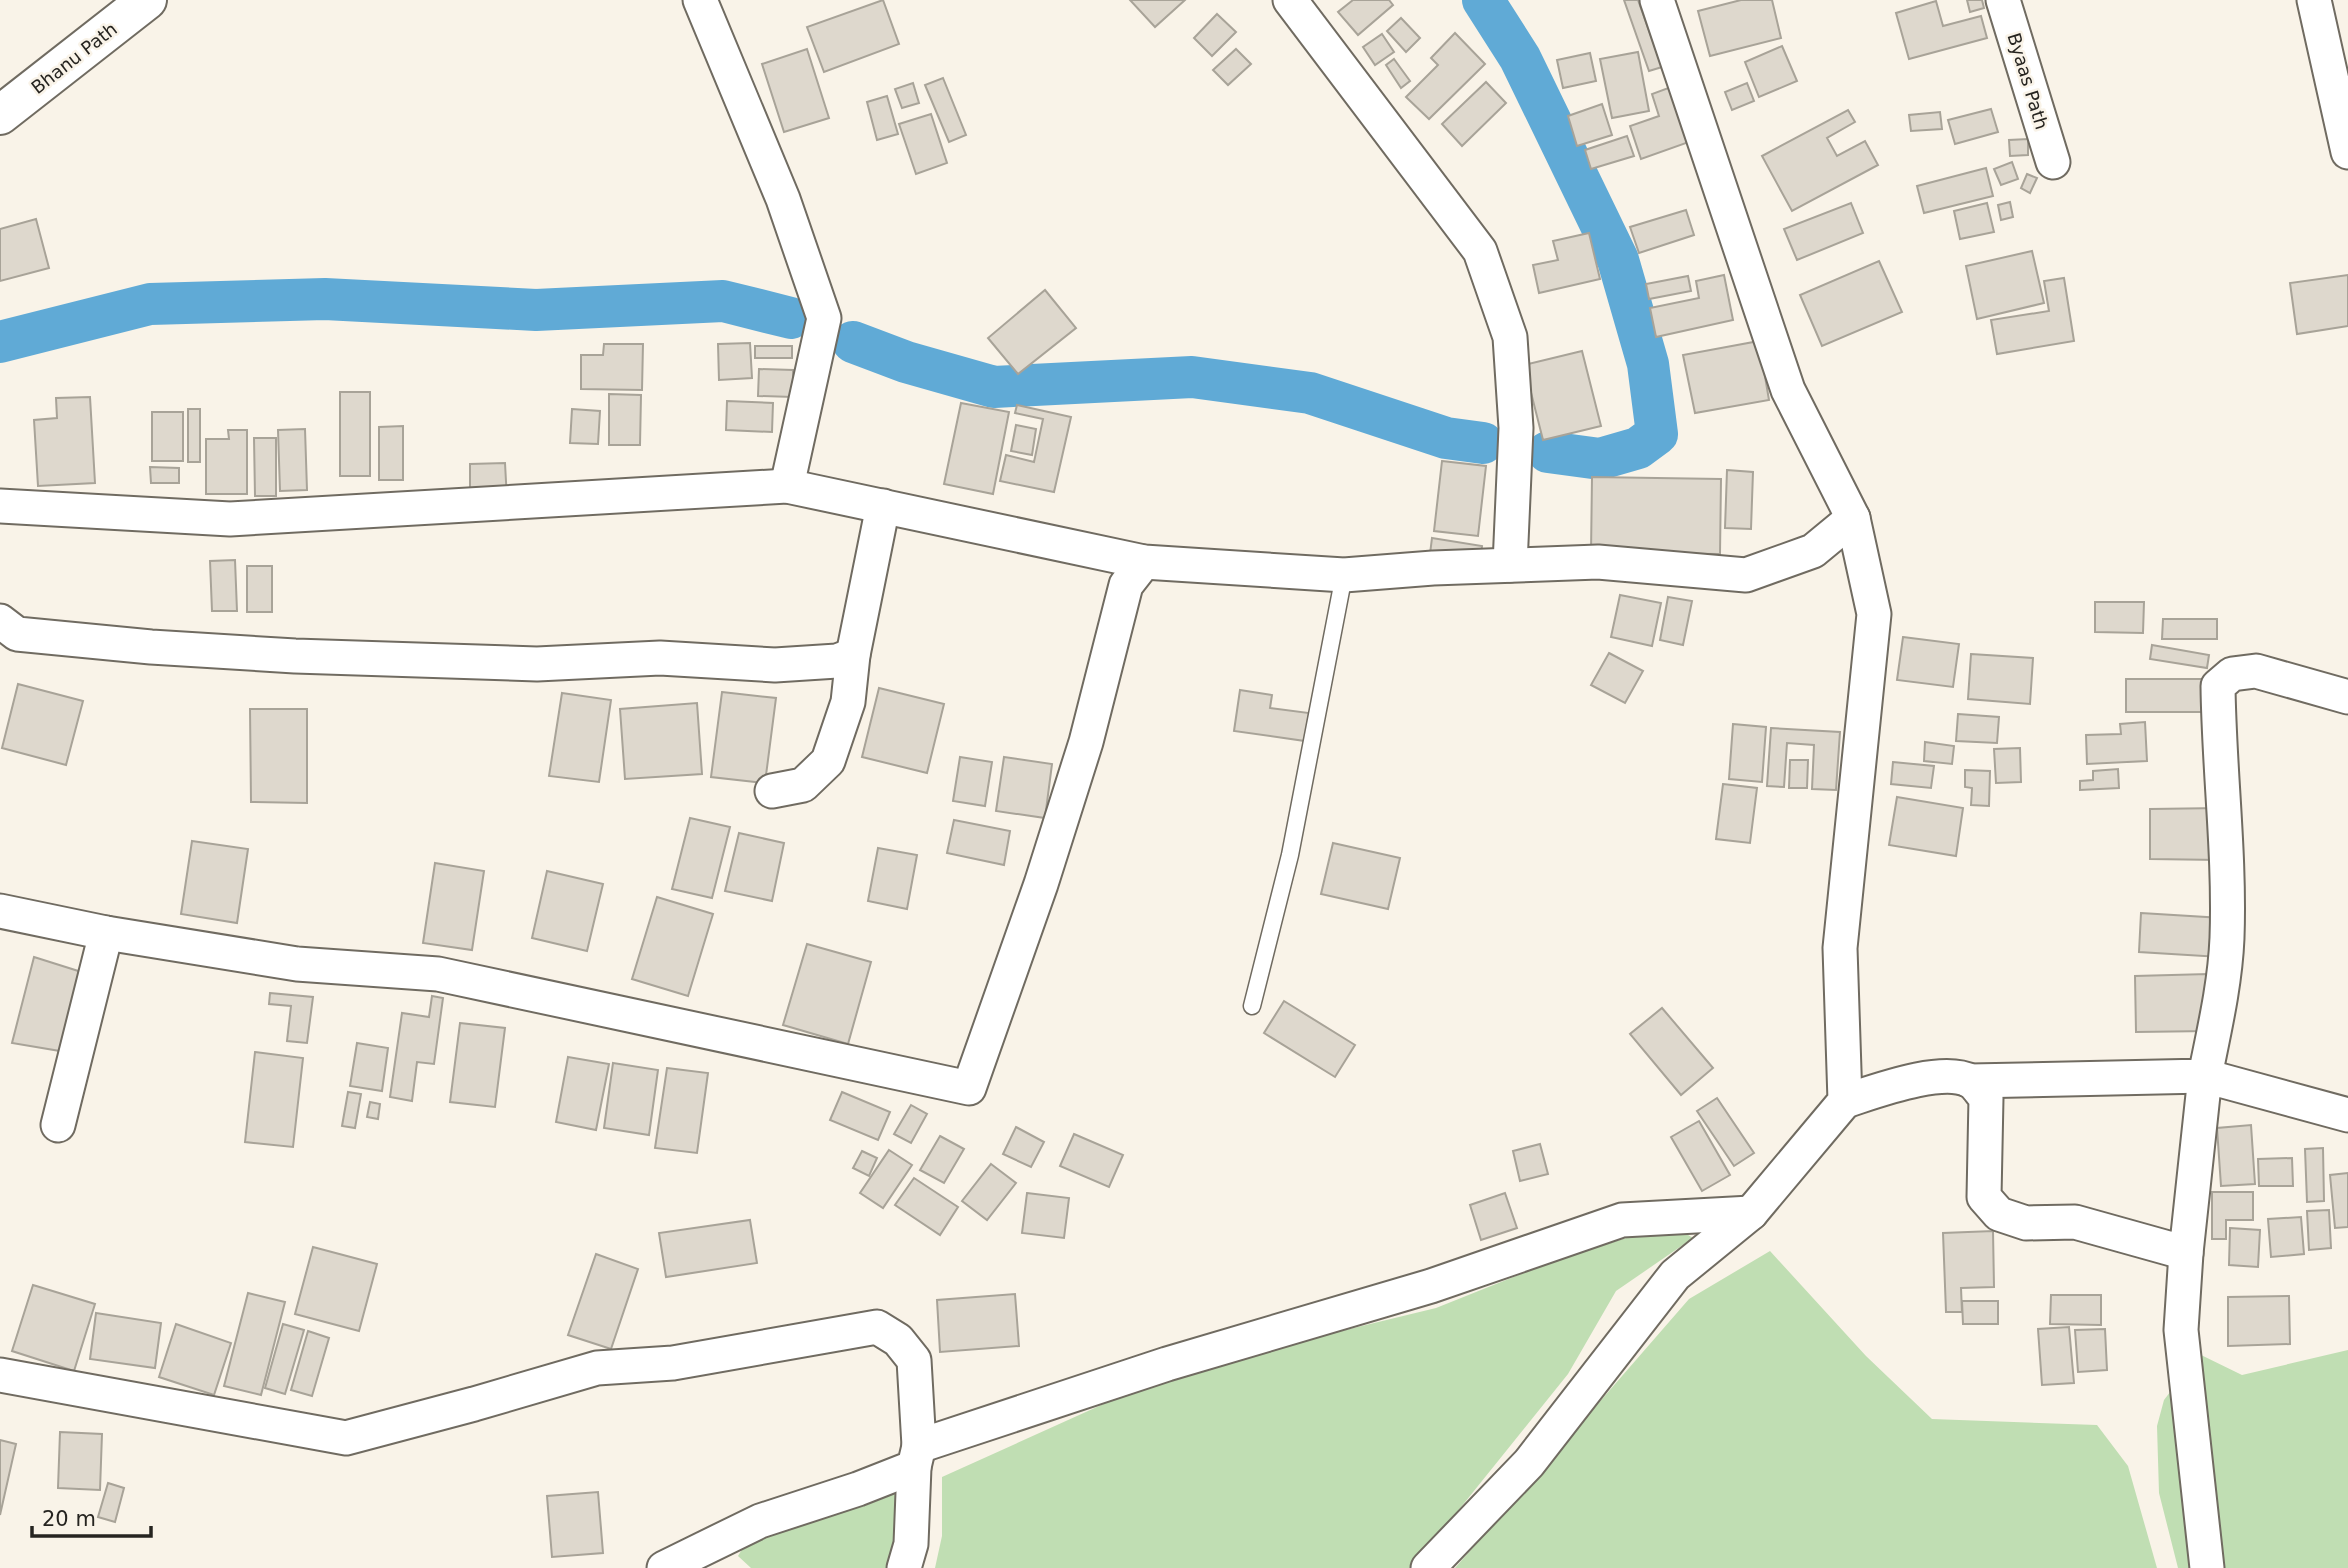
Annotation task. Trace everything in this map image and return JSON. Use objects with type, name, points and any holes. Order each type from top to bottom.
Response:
[{"type":"street","name":"Bhanu Path","points":[[0,115],[147,0]]},
{"type":"street","points":[[700,0],[783,199],[824,318],[787,486]]},
{"type":"street","points":[[1290,0],[1480,251],[1510,337],[1516,428],[1510,565]]},
{"type":"street","points":[[1657,0],[1788,390],[1853,518],[1874,614],[1840,947],[1845,1101]]},
{"type":"street","name":"Byaas Path","points":[[2003,0],[2053,162]]},
{"type":"street","points":[[2314,0],[2348,152]]},
{"type":"street","points":[[0,506],[230,519],[787,486],[1144,562],[1344,575],[1598,562],[1746,575],[1813,551],[1853,518]]},
{"type":"street","points":[[772,791],[803,785],[828,761],[848,702],[853,655],[883,506]]},
{"type":"street","points":[[0,911],[106,933],[297,964],[438,974],[969,1087],[1041,884],[1086,742],[1126,585],[1144,562]]},
{"type":"street","points":[[0,621],[17,634],[151,647],[295,656],[537,664],[660,658],[775,666],[837,661],[853,655]]},
{"type":"street","points":[[2207,1568],[2181,1330],[2186,1253],[2205,1076],[2222,991],[2227,938],[2224,793],[2218,732],[2218,685],[2232,674],[2256,671],[2348,697]]},
{"type":"street","points":[[58,1125],[106,933]]},
{"type":"street","points":[[1428,1568],[1529,1463],[1675,1275],[1751,1213],[1845,1101],[1907,1081],[1944,1077],[1970,1081],[2205,1076],[2348,1115]]},
{"type":"street","points":[[1970,1081],[1986,1098],[1984,1197],[1999,1214],[2026,1223],[2075,1222],[2186,1253]]},
{"type":"street","points":[[664,1568],[760,1521],[858,1489],[916,1457],[1167,1364],[1431,1286],[1622,1220],[1751,1213]]},
{"type":"street","points":[[0,1375],[346,1438],[597,1368],[673,1363],[877,1327],[898,1340],[914,1360],[916,1457],[911,1544],[904,1568]]},
{"type":"lane","points":[[1252,1006],[1290,855],[1344,575]]},
{"type":"green space","points":[[1670,1224],[1693,1238],[1616,1291],[1568,1374],[1412,1568],[935,1568],[942,1536],[942,1477],[1139,1388],[1263,1350],[1436,1308],[1551,1262]]},
{"type":"green space","points":[[1770,1251],[1866,1356],[1932,1419],[2097,1425],[2128,1466],[2157,1568],[1455,1568],[1689,1299]]},
{"type":"green space","points":[[2348,1350],[2348,1568],[2178,1568],[2159,1493],[2157,1426],[2164,1400],[2199,1354],[2242,1375]]},
{"type":"green space","points":[[926,1480],[923,1568],[751,1568],[738,1556],[750,1536],[867,1505]]},
{"type":"building","points":[[883,0],[899,44],[824,72],[807,27]]},
{"type":"building","points":[[1130,0],[1185,0],[1155,27]]},
{"type":"building","points":[[1353,0],[1389,0],[1393,5],[1358,35],[1338,12]]},
{"type":"building","points":[[1624,0],[1638,0],[1662,67],[1649,71]]},
{"type":"building","points":[[1741,0],[1772,0],[1781,38],[1710,56],[1698,11]]},
{"type":"building","points":[[1967,0],[1982,0],[1984,8],[1970,12]]},
{"type":"building","points":[[1936,1],[1943,26],[1981,16],[1987,38],[1909,59],[1896,13]]},
{"type":"building","points":[[1217,14],[1236,32],[1212,56],[1194,38]]},
{"type":"building","points":[[1401,18],[1420,38],[1406,52],[1387,31]]},
{"type":"building","points":[[1455,33],[1485,64],[1429,119],[1406,97],[1438,65],[1431,58]]},
{"type":"building","points":[[1382,34],[1394,52],[1375,65],[1363,47]]},
{"type":"building","points":[[1782,46],[1797,81],[1759,97],[1745,62]]},
{"type":"building","points":[[807,49],[829,118],[784,132],[762,64]]},
{"type":"building","points":[[1236,49],[1251,64],[1228,85],[1213,70]]},
{"type":"building","points":[[1638,52],[1649,111],[1612,118],[1600,59]]},
{"type":"building","points":[[1590,53],[1596,81],[1563,88],[1557,60]]},
{"type":"building","points":[[1394,59],[1410,81],[1401,88],[1386,65]]},
{"type":"building","points":[[943,78],[966,135],[949,142],[925,85]]},
{"type":"building","points":[[1486,82],[1506,103],[1462,146],[1442,124]]},
{"type":"building","points":[[913,83],[919,103],[902,108],[895,89]]},
{"type":"building","points":[[1747,83],[1754,101],[1732,110],[1725,92]]},
{"type":"building","points":[[1671,87],[1689,142],[1641,159],[1630,126],[1659,116],[1652,94]]},
{"type":"building","points":[[887,96],[898,134],[877,140],[867,102]]},
{"type":"building","points":[[1602,104],[1612,135],[1577,146],[1568,116]]},
{"type":"building","points":[[1991,109],[1998,132],[1955,144],[1948,120]]},
{"type":"building","points":[[1848,110],[1855,122],[1827,138],[1837,156],[1865,141],[1878,165],[1792,211],[1762,156]]},
{"type":"building","points":[[1940,112],[1942,129],[1911,131],[1909,115]]},
{"type":"building","points":[[931,114],[947,163],[916,174],[899,124]]},
{"type":"building","points":[[1627,136],[1634,156],[1591,169],[1585,150]]},
{"type":"building","points":[[2028,139],[2028,155],[2010,156],[2009,140]]},
{"type":"building","points":[[2012,162],[2018,179],[2001,185],[1994,169]]},
{"type":"building","points":[[1986,168],[1993,196],[1924,213],[1917,186]]},
{"type":"building","points":[[2027,174],[2037,178],[2030,193],[2021,188]]},
{"type":"building","points":[[2010,202],[2013,217],[2001,220],[1998,205]]},
{"type":"building","points":[[1851,203],[1863,233],[1797,260],[1784,229]]},
{"type":"building","points":[[1987,203],[1994,232],[1960,239],[1954,211]]},
{"type":"building","points":[[1686,210],[1694,235],[1639,253],[1630,227]]},
{"type":"building","points":[[36,219],[49,268],[0,281],[0,229]]},
{"type":"building","points":[[1589,233],[1600,279],[1539,293],[1533,265],[1558,260],[1553,241]]},
{"type":"building","points":[[2032,251],[2044,303],[1977,319],[1966,266]]},
{"type":"building","points":[[1879,261],[1902,312],[1822,346],[1800,295]]},
{"type":"building","points":[[1724,275],[1733,320],[1656,337],[1650,308],[1699,298],[1696,281]]},
{"type":"building","points":[[2348,275],[2348,326],[2297,334],[2290,283]]},
{"type":"building","points":[[1688,276],[1691,291],[1649,299],[1646,284]]},
{"type":"building","points":[[2064,278],[2074,341],[1997,354],[1991,320],[2049,311],[2044,281]]},
{"type":"building","points":[[1045,290],[1076,328],[1018,374],[988,338]]},
{"type":"building","points":[[1759,341],[1769,400],[1695,413],[1683,355]]},
{"type":"building","points":[[750,343],[752,378],[719,380],[718,344]]},
{"type":"building","points":[[604,344],[643,344],[642,390],[581,389],[581,355],[603,355]]},
{"type":"building","points":[[755,346],[792,346],[792,358],[755,358]]},
{"type":"building","points":[[1582,351],[1601,426],[1543,440],[1524,365]]},
{"type":"building","points":[[759,369],[793,370],[793,397],[758,396]]},
{"type":"building","points":[[340,392],[370,392],[370,476],[340,476]]},
{"type":"building","points":[[609,394],[641,395],[640,445],[609,445]]},
{"type":"building","points":[[90,397],[95,483],[38,486],[34,420],[57,418],[56,398]]},
{"type":"building","points":[[727,401],[773,403],[772,432],[726,430]]},
{"type":"building","points":[[961,403],[1009,412],[993,494],[944,484]]},
{"type":"building","points":[[1017,405],[1071,417],[1054,492],[1000,481],[1006,455],[1034,462],[1043,419],[1015,413]]},
{"type":"building","points":[[188,409],[200,409],[200,462],[188,462]]},
{"type":"building","points":[[572,409],[600,411],[598,444],[570,443]]},
{"type":"building","points":[[152,412],[183,412],[183,461],[152,461]]},
{"type":"building","points":[[1016,425],[1036,429],[1032,455],[1011,451]]},
{"type":"building","points":[[403,426],[403,480],[379,480],[379,427]]},
{"type":"building","points":[[305,429],[307,490],[280,491],[278,430]]},
{"type":"building","points":[[228,430],[247,430],[247,494],[206,494],[206,439],[229,439]]},
{"type":"building","points":[[254,438],[276,438],[276,496],[255,496]]},
{"type":"building","points":[[1442,461],[1486,466],[1478,536],[1434,531]]},
{"type":"building","points":[[505,463],[507,500],[470,501],[470,464]]},
{"type":"building","points":[[150,467],[179,468],[179,483],[151,483]]},
{"type":"building","points":[[1727,470],[1753,472],[1751,529],[1725,528]]},
{"type":"building","points":[[1592,477],[1721,479],[1720,554],[1591,553]]},
{"type":"building","points":[[1432,538],[1482,546],[1480,562],[1430,554]]},
{"type":"building","points":[[235,560],[237,611],[212,611],[210,561]]},
{"type":"building","points":[[247,566],[272,566],[272,612],[247,612]]},
{"type":"building","points":[[1620,595],[1661,603],[1652,646],[1611,637]]},
{"type":"building","points":[[1668,597],[1692,601],[1683,645],[1660,640]]},
{"type":"building","points":[[2095,602],[2144,602],[2143,633],[2095,632]]},
{"type":"building","points":[[2163,619],[2217,619],[2217,639],[2162,639]]},
{"type":"building","points":[[1903,637],[1959,644],[1953,687],[1897,680]]},
{"type":"building","points":[[2152,645],[2209,655],[2207,668],[2150,659]]},
{"type":"building","points":[[1609,653],[1643,671],[1625,703],[1591,685]]},
{"type":"building","points":[[1971,654],[2033,658],[2030,704],[1968,699]]},
{"type":"building","points":[[2126,679],[2202,679],[2202,712],[2126,712]]},
{"type":"building","points":[[18,684],[83,701],[66,765],[2,748]]},
{"type":"building","points":[[879,688],[944,704],[927,773],[862,757]]},
{"type":"building","points":[[1240,690],[1272,695],[1270,708],[1309,713],[1305,741],[1234,731]]},
{"type":"building","points":[[722,692],[776,698],[765,783],[711,777]]},
{"type":"building","points":[[562,693],[611,700],[599,782],[549,776]]},
{"type":"building","points":[[697,703],[702,774],[625,779],[620,709]]},
{"type":"building","points":[[250,709],[307,709],[307,803],[251,802]]},
{"type":"building","points":[[1958,714],[1999,717],[1997,743],[1956,741]]},
{"type":"building","points":[[2145,722],[2147,761],[2087,764],[2086,735],[2121,734],[2120,724]]},
{"type":"building","points":[[1733,724],[1766,727],[1762,782],[1729,779]]},
{"type":"building","points":[[1771,728],[1840,732],[1836,790],[1812,789],[1814,745],[1787,743],[1784,787],[1767,786]]},
{"type":"building","points":[[1925,742],[1954,746],[1952,764],[1924,761]]},
{"type":"building","points":[[2020,748],[2021,782],[1996,783],[1994,749]]},
{"type":"building","points":[[960,757],[992,762],[985,806],[953,801]]},
{"type":"building","points":[[1004,757],[1052,764],[1045,818],[996,811]]},
{"type":"building","points":[[1790,760],[1808,760],[1807,788],[1789,788]]},
{"type":"building","points":[[1893,762],[1934,766],[1931,788],[1891,784]]},
{"type":"building","points":[[2118,769],[2119,788],[2080,790],[2080,781],[2093,780],[2093,771]]},
{"type":"building","points":[[1965,770],[1990,771],[1989,806],[1971,805],[1972,788],[1965,787]]},
{"type":"building","points":[[1723,784],[1757,788],[1750,843],[1716,839]]},
{"type":"building","points":[[1897,797],[1963,808],[1956,856],[1889,845]]},
{"type":"building","points":[[2221,808],[2220,860],[2150,859],[2150,809]]},
{"type":"building","points":[[690,818],[730,827],[712,898],[672,889]]},
{"type":"building","points":[[954,820],[1010,831],[1004,865],[947,853]]},
{"type":"building","points":[[739,833],[784,843],[772,901],[725,891]]},
{"type":"building","points":[[192,841],[248,849],[237,923],[181,914]]},
{"type":"building","points":[[1333,843],[1400,858],[1388,909],[1321,894]]},
{"type":"building","points":[[878,848],[917,855],[907,909],[868,901]]},
{"type":"building","points":[[435,863],[484,871],[472,950],[423,943]]},
{"type":"building","points":[[547,871],[603,884],[587,951],[532,938]]},
{"type":"building","points":[[657,897],[713,914],[688,996],[632,979]]},
{"type":"building","points":[[2141,913],[2222,918],[2220,957],[2139,952]]},
{"type":"building","points":[[807,944],[871,962],[848,1044],[783,1025]]},
{"type":"building","points":[[34,957],[91,975],[72,1053],[12,1043]]},
{"type":"building","points":[[2208,974],[2209,1031],[2136,1032],[2135,976]]},
{"type":"building","points":[[270,993],[313,997],[307,1043],[287,1041],[291,1006],[269,1004]]},
{"type":"building","points":[[432,996],[443,998],[434,1064],[417,1062],[412,1101],[390,1097],[402,1013],[429,1017]]},
{"type":"building","points":[[1284,1001],[1355,1045],[1335,1077],[1264,1033]]},
{"type":"building","points":[[1662,1008],[1713,1068],[1681,1095],[1630,1034]]},
{"type":"building","points":[[460,1023],[505,1028],[495,1107],[450,1102]]},
{"type":"building","points":[[357,1043],[388,1048],[382,1091],[350,1086]]},
{"type":"building","points":[[255,1052],[303,1058],[293,1147],[245,1142]]},
{"type":"building","points":[[568,1057],[609,1064],[596,1130],[556,1122]]},
{"type":"building","points":[[613,1063],[658,1070],[649,1135],[604,1128]]},
{"type":"building","points":[[667,1068],[708,1073],[697,1153],[655,1148]]},
{"type":"building","points":[[348,1092],[361,1094],[355,1128],[342,1126]]},
{"type":"building","points":[[842,1092],[890,1112],[878,1140],[830,1120]]},
{"type":"building","points":[[1717,1098],[1754,1153],[1734,1166],[1697,1111]]},
{"type":"building","points":[[370,1102],[380,1104],[378,1119],[367,1117]]},
{"type":"building","points":[[911,1105],[927,1114],[911,1143],[894,1134]]},
{"type":"building","points":[[1699,1121],[1730,1175],[1702,1191],[1671,1137]]},
{"type":"building","points":[[2251,1125],[2255,1184],[2221,1186],[2217,1128]]},
{"type":"building","points":[[1016,1127],[1044,1142],[1031,1167],[1003,1154]]},
{"type":"building","points":[[1074,1134],[1123,1155],[1109,1187],[1060,1166]]},
{"type":"building","points":[[940,1136],[964,1149],[944,1183],[920,1170]]},
{"type":"building","points":[[1540,1144],[1548,1174],[1520,1181],[1513,1151]]},
{"type":"building","points":[[2323,1148],[2324,1201],[2307,1202],[2305,1149]]},
{"type":"building","points":[[889,1150],[912,1165],[883,1208],[860,1193]]},
{"type":"building","points":[[862,1151],[877,1158],[869,1176],[853,1168]]},
{"type":"building","points":[[2292,1158],[2293,1186],[2259,1186],[2258,1159]]},
{"type":"building","points":[[991,1164],[1016,1183],[987,1220],[962,1201]]},
{"type":"building","points":[[2348,1173],[2348,1227],[2335,1228],[2330,1175]]},
{"type":"building","points":[[914,1178],[958,1207],[940,1235],[895,1205]]},
{"type":"building","points":[[2212,1192],[2253,1192],[2253,1220],[2226,1220],[2226,1239],[2212,1239]]},
{"type":"building","points":[[1027,1193],[1069,1198],[1064,1238],[1022,1233]]},
{"type":"building","points":[[1505,1193],[1517,1228],[1481,1240],[1470,1205]]},
{"type":"building","points":[[2329,1210],[2331,1248],[2309,1250],[2307,1211]]},
{"type":"building","points":[[2301,1217],[2304,1254],[2271,1257],[2268,1219]]},
{"type":"building","points":[[750,1220],[757,1263],[666,1277],[659,1233]]},
{"type":"building","points":[[2230,1228],[2260,1230],[2258,1267],[2229,1265]]},
{"type":"building","points":[[1993,1231],[1994,1287],[1961,1288],[1962,1312],[1946,1312],[1943,1233]]},
{"type":"building","points":[[313,1247],[377,1264],[359,1331],[295,1314]]},
{"type":"building","points":[[596,1254],[638,1269],[611,1349],[568,1335]]},
{"type":"building","points":[[33,1285],[95,1304],[74,1371],[12,1351]]},
{"type":"building","points":[[248,1293],[285,1302],[261,1395],[224,1386]]},
{"type":"building","points":[[1015,1294],[1019,1346],[940,1352],[937,1300]]},
{"type":"building","points":[[2051,1295],[2101,1295],[2101,1325],[2050,1324]]},
{"type":"building","points":[[2289,1296],[2290,1344],[2228,1346],[2228,1297]]},
{"type":"building","points":[[1962,1301],[1998,1301],[1998,1324],[1963,1324]]},
{"type":"building","points":[[96,1313],[161,1323],[155,1368],[90,1359]]},
{"type":"building","points":[[176,1324],[231,1343],[214,1395],[159,1377]]},
{"type":"building","points":[[283,1324],[304,1330],[285,1394],[265,1388]]},
{"type":"building","points":[[2069,1327],[2074,1383],[2042,1385],[2038,1329]]},
{"type":"building","points":[[2105,1329],[2107,1370],[2078,1372],[2075,1330]]},
{"type":"building","points":[[308,1331],[329,1338],[312,1396],[291,1390]]},
{"type":"building","points":[[60,1432],[102,1434],[100,1490],[58,1488]]},
{"type":"building","points":[[0,1440],[16,1444],[0,1515]]},
{"type":"building","points":[[108,1483],[124,1488],[115,1522],[98,1517]]},
{"type":"building","points":[[598,1492],[603,1553],[552,1557],[547,1496]]},
{"type":"waterway","points":[[1483,0],[1520,58],[1618,260],[1648,364],[1657,434],[1638,448],[1600,459],[1548,452]]},
{"type":"waterway","points":[[0,342],[150,304],[325,299],[536,310],[723,301],[791,318]]},
{"type":"waterway","points":[[853,342],[906,362],[994,387],[1192,377],[1310,393],[1446,438],[1483,443]]}]
